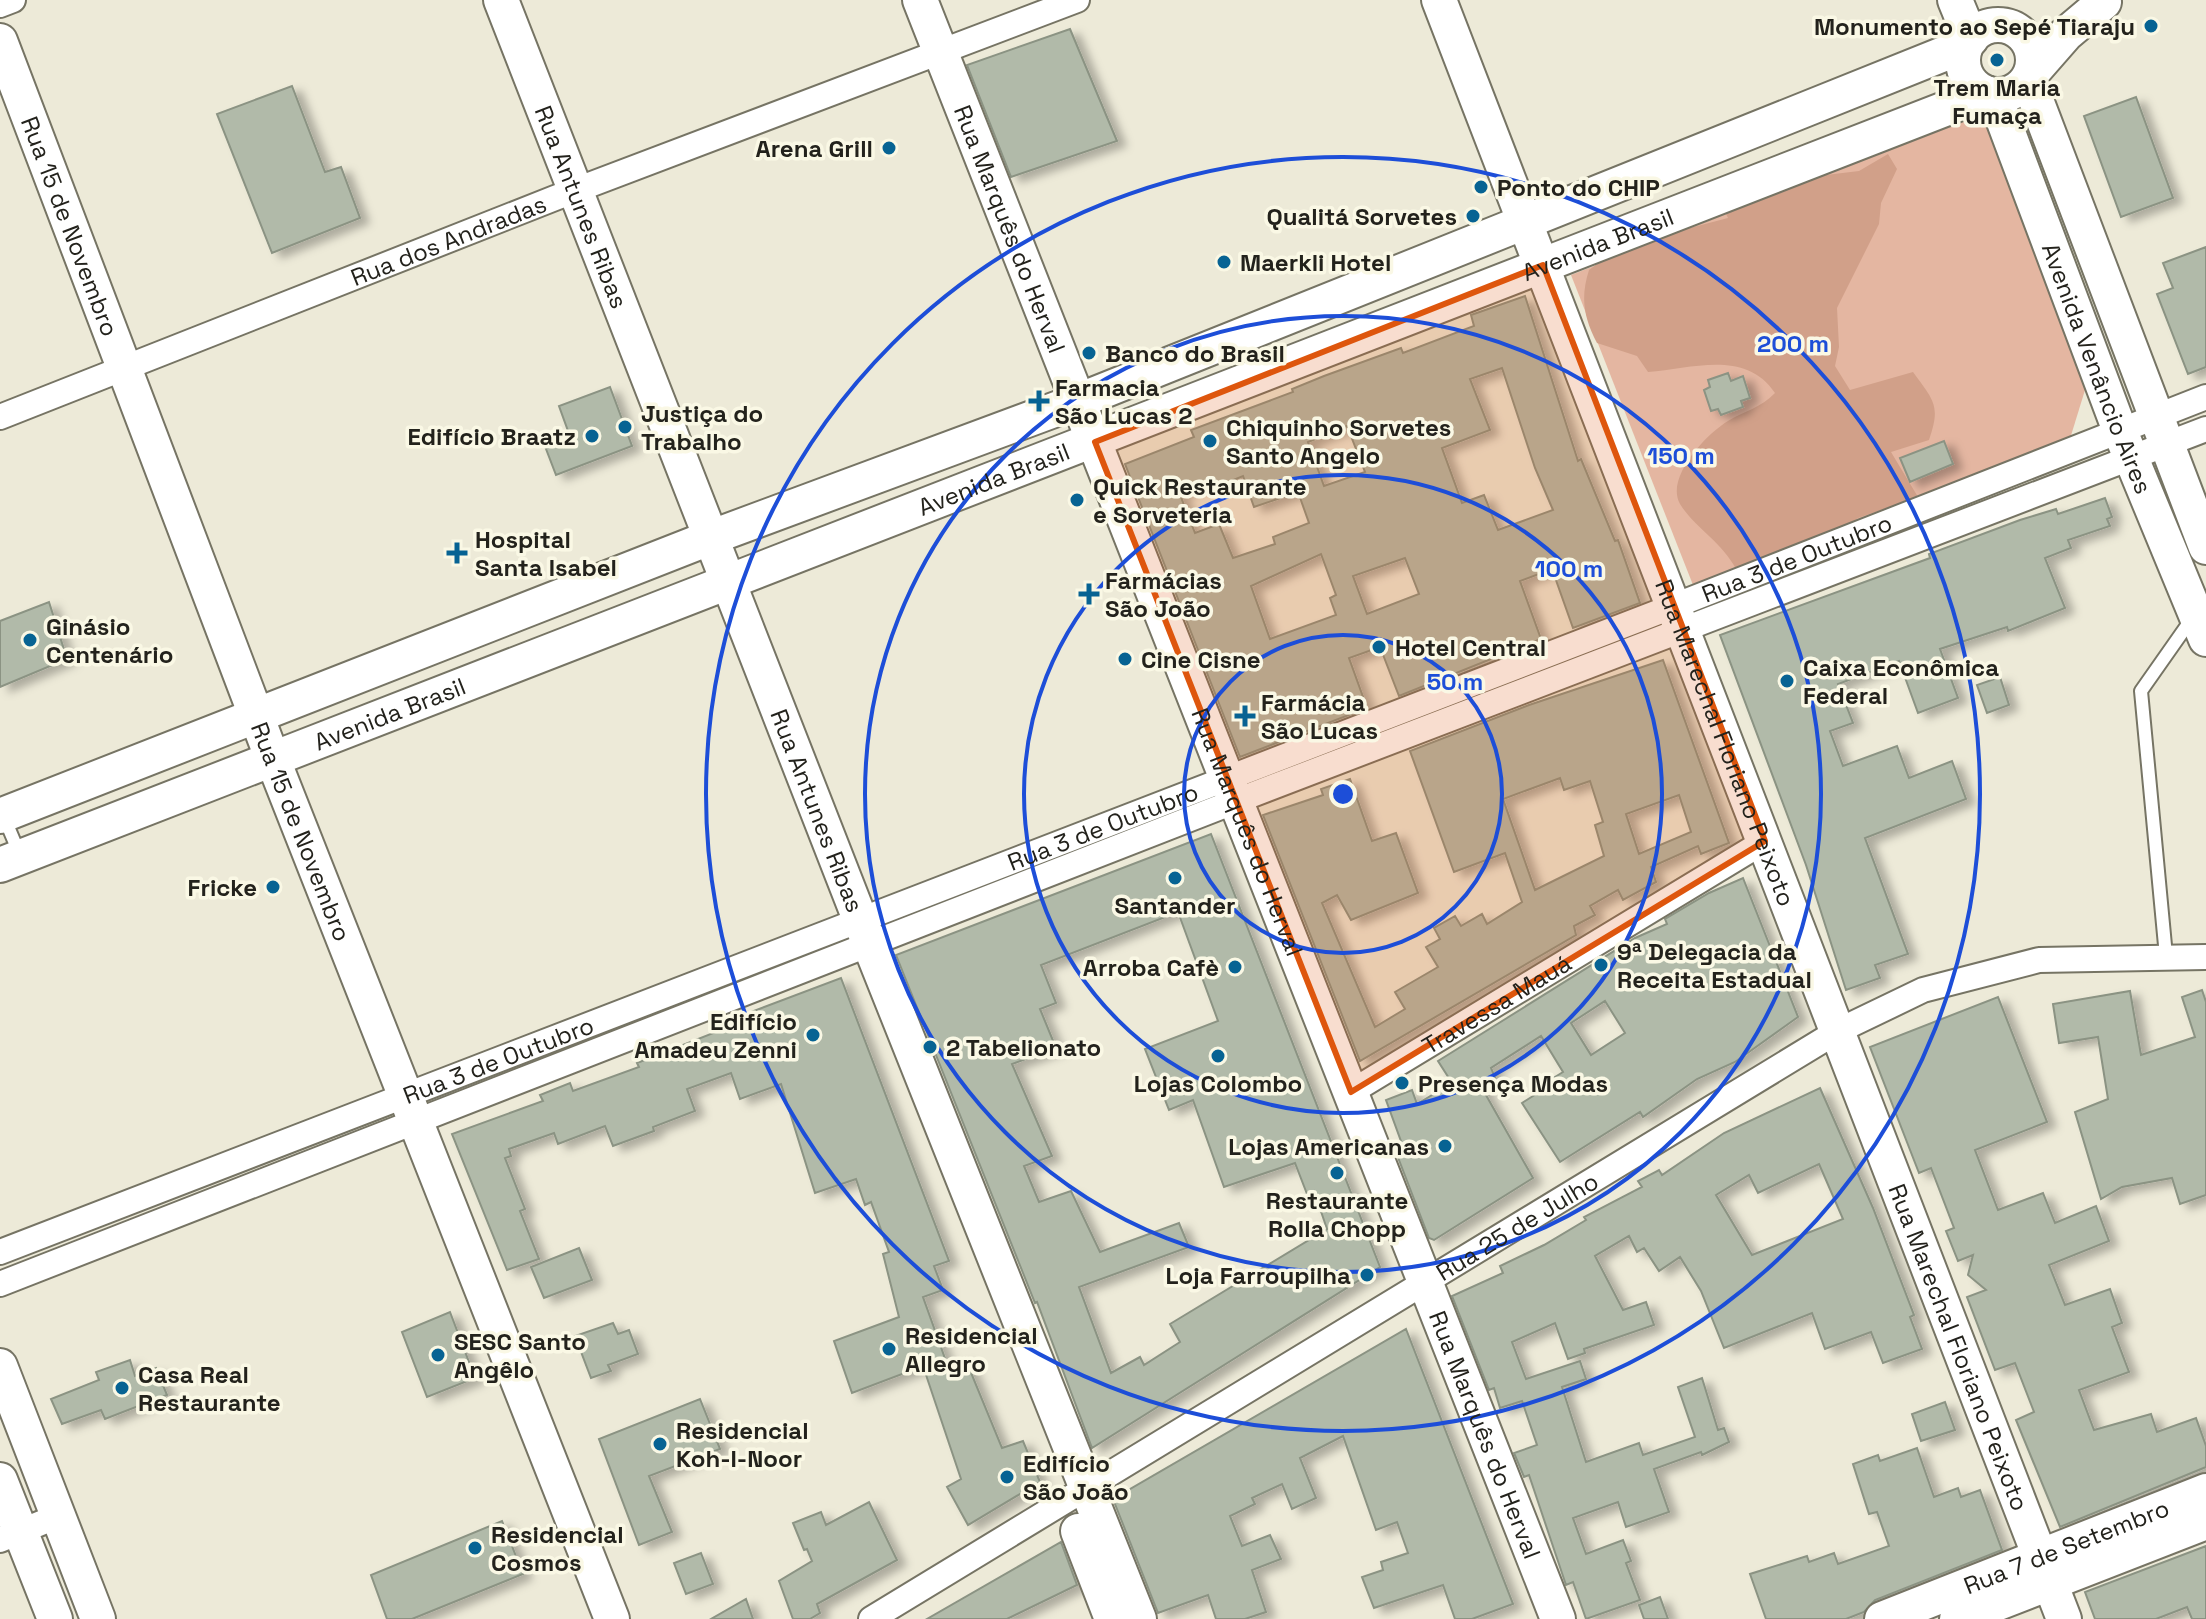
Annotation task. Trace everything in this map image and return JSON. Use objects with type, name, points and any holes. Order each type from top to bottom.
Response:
[{"type":"street","points":[[0,5],[13,0]]},
{"type":"street","name":"Rua Antunes Ribas","points":[[484,0],[566,194],[1076,1496],[1112,1619]]},
{"type":"street","name":"Rua Marquês do Herval","points":[[920,0],[1558,1619]]},
{"type":"street","name":"Rua dos Andradas","points":[[0,417],[566,194],[1077,0]]},
{"type":"street","name":"Rua Marechal Floriano Peixoto","points":[[1439,0],[2064,1619]]},
{"type":"street","name":"Avenida Venâncio Aires","points":[[1955,0],[1989,27],[2032,47],[2030,76],[2159,431],[2206,547]]},
{"type":"street","points":[[1990,94],[2012,93],[2066,34],[2107,1]]},
{"type":"street","name":"Avenida Brasil","points":[[1,813],[701,542],[1078,401],[1734,138],[1989,27],[2107,1]]},
{"type":"street","name":"Avenida Venâncio Aires","points":[[1989,27],[1963,59],[1965,74],[1974,86],[1990,94],[2125,444],[2201,626]]},
{"type":"street","name":"Rua 15 de Novembro","points":[[0,41],[273,760],[612,1619]]},
{"type":"street","name":"Avenida Brasil","points":[[10,861],[1990,94]]},
{"type":"street","points":[[1734,138],[1751,187]]},
{"type":"street","name":"Rua 3 de Outubro","points":[[1232,790],[1419,732],[1679,618],[2159,431],[2206,397]]},
{"type":"street","name":"Rua 3 de Outubro","points":[[2159,431],[2206,429]]},
{"type":"street","name":"Rua 3 de Outubro","points":[[0,1252],[215,1169],[412,1107],[856,937],[1232,790],[1411,708],[1679,618]]},
{"type":"street","points":[[478,628],[497,673]]},
{"type":"street","points":[[1411,708],[1419,732]]},
{"type":"street","name":"Travessa Mauá","points":[[1351,1092],[1765,841]]},
{"type":"street","name":"Rua 25 de Julho","points":[[871,1619],[1838,1031],[1923,990],[2039,960],[2206,957]]},
{"type":"street","name":"Rua 3 de Outubro","points":[[0,1284],[225,1196],[412,1107]]},
{"type":"street","points":[[215,1169],[225,1196]]},
{"type":"street","points":[[0,1366],[98,1619]]},
{"type":"street","points":[[0,1480],[10,1536],[55,1619]]},
{"type":"street","name":"Rua 7 de Setembro","points":[[1957,1619],[2045,1570],[2206,1491]]},
{"type":"street","name":"Rua Antunes Ribas","points":[[1076,1496],[1139,1619]]},
{"type":"street","points":[[10,1536],[58,1516]]},
{"type":"street","name":"Rua 7 de Setembro","points":[[1882,1619],[2206,1522]]},
{"type":"lane","points":[[2166,956],[2141,691],[2201,626]]},
{"type":"lane","points":[[1,813],[10,861]]},
{"type":"highlighted area","points":[[1543,265],[1765,841],[1351,1092],[1095,442]]},
{"type":"shaded area","points":[[1976,115],[1985,117],[2089,377],[2069,442],[1693,585],[1571,275]]},
{"type":"shaded area","points":[[1888,154],[1897,169],[1881,203],[1879,224],[1837,308],[1839,347],[1835,366],[1850,390],[1913,372],[1926,390],[1935,411],[1929,440],[1891,452],[1918,497],[1858,518],[1826,540],[1736,569],[1680,504],[1678,482],[1690,458],[1709,436],[1775,393],[1763,379],[1733,366],[1648,372],[1637,356],[1597,343],[1585,308],[1589,270],[1621,246],[1728,218],[1722,205],[1826,175],[1859,171]]},
{"type":"building","points":[[1070,29],[1117,141],[1011,177],[967,65]]},
{"type":"building","points":[[292,86],[325,172],[341,167],[360,218],[272,253],[217,114]]},
{"type":"building","points":[[2136,97],[2173,198],[2121,217],[2084,116]]},
{"type":"building","points":[[2206,247],[2206,367],[2188,374],[2157,294],[2173,288],[2163,263]]},
{"type":"building","points":[[1525,296],[1578,461],[1581,459],[1615,541],[1618,540],[1640,603],[1573,628],[1552,569],[1520,581],[1541,639],[1399,696],[1380,647],[1349,658],[1367,708],[1240,757],[1125,464],[1194,437],[1191,430],[1293,392],[1292,389],[1324,376],[1401,348],[1403,353],[1474,326],[1471,315]],"holes":[[[1502,368],[1535,468],[1553,510],[1498,530],[1484,495],[1462,503],[1442,448],[1490,430],[1470,379]],[[1347,426],[1365,472],[1324,486],[1308,442]],[[1243,476],[1254,507],[1298,492],[1309,523],[1273,537],[1275,544],[1233,558],[1219,524],[1195,533],[1179,492],[1211,480],[1214,488]],[[1321,554],[1336,595],[1330,598],[1336,615],[1270,639],[1251,586]],[[1405,558],[1419,594],[1367,614],[1353,576]]]},
{"type":"building","points":[[1728,373],[1731,381],[1743,376],[1750,398],[1741,401],[1743,407],[1721,415],[1718,409],[1711,411],[1704,390],[1710,387],[1708,380]]},
{"type":"building","name":"Edifício Braatz","points":[[610,387],[632,446],[556,475],[543,441],[568,431],[559,406]]},
{"type":"building","points":[[1944,441],[1953,464],[1910,482],[1900,458]]},
{"type":"building","points":[[2105,498],[2112,517],[2107,519],[2110,526],[2068,540],[2071,548],[2045,558],[2065,608],[2008,631],[2007,627],[1940,649],[1958,698],[1918,713],[1899,661],[1838,684],[1853,723],[1830,731],[1843,766],[1897,746],[1909,778],[1952,761],[1966,799],[1865,838],[1908,954],[1875,965],[1880,978],[1846,990],[1806,865],[1720,635],[1930,558],[1929,554],[2020,520],[2056,509],[2058,514]]},
{"type":"building","name":"Ginásio Centenário","points":[[49,602],[67,659],[0,687],[0,621]]},
{"type":"building","points":[[1663,660],[1729,843],[1701,854],[1698,846],[1651,867],[1656,882],[1623,900],[1618,890],[1590,906],[1595,915],[1574,926],[1576,935],[1360,1061],[1263,815],[1323,795],[1321,789],[1350,779],[1372,841],[1396,833],[1418,893],[1351,920],[1337,895],[1322,903],[1375,1027],[1405,1009],[1395,992],[1438,967],[1426,947],[1440,939],[1434,928],[1455,916],[1461,926],[1482,914],[1487,924],[1522,902],[1505,853],[1454,872],[1410,751],[1529,705]],"holes":[[[1560,778],[1564,790],[1590,781],[1603,822],[1595,825],[1604,856],[1535,890],[1503,799]],[[1679,795],[1691,832],[1639,854],[1626,814]]]},
{"type":"building","points":[[2000,677],[2009,705],[1987,713],[1977,685]]},
{"type":"building","points":[[1211,834],[1380,1267],[1092,1448],[1037,1302],[896,955]],"holes":[[[1178,912],[1218,1021],[1145,1049],[1169,1110],[1193,1100],[1224,1187],[1295,1163],[1307,1194],[1314,1191],[1327,1229],[1170,1324],[1180,1342],[1144,1365],[1140,1357],[1111,1373],[1079,1287],[1189,1247],[1179,1223],[1100,1252],[1071,1191],[1039,1202],[1024,1166],[1052,1156],[1012,1064],[1056,1048],[1040,1009],[1056,1003],[1041,965]]]},
{"type":"building","points":[[1743,878],[1798,1017],[1735,1062],[1697,1079],[1643,1117],[1640,1112],[1560,1162],[1522,1103],[1552,1084],[1550,1080],[1563,1072],[1541,1036],[1491,1068],[1496,1080],[1482,1088],[1533,1178],[1434,1240],[1429,1238],[1394,1147],[1402,1144],[1386,1100],[1412,1090],[1417,1104],[1452,1083],[1438,1061],[1635,938],[1667,924],[1665,919],[1709,893]],"holes":[[[1605,1001],[1625,1033],[1591,1055],[1571,1023]]]},
{"type":"building","points":[[841,978],[949,1261],[934,1266],[943,1290],[923,1297],[947,1364],[965,1358],[1002,1448],[1023,1441],[1040,1482],[968,1525],[947,1487],[961,1479],[923,1366],[852,1393],[834,1341],[899,1317],[883,1254],[889,1252],[871,1202],[865,1205],[856,1179],[815,1193],[781,1084],[740,1099],[731,1073],[687,1089],[695,1111],[613,1146],[605,1126],[558,1144],[554,1133],[509,1149],[511,1156],[505,1158],[525,1209],[520,1211],[539,1259],[507,1270],[452,1134],[543,1101],[540,1095],[570,1083],[573,1091],[639,1067],[637,1063],[716,1032],[714,1026]]},
{"type":"building","points":[[2202,990],[2206,1002],[2206,1195],[2180,1204],[2172,1178],[2122,1187],[2101,1199],[2075,1112],[2108,1099],[2098,1037],[2059,1043],[2053,1004],[2130,991],[2141,1055],[2195,1037],[2182,997]]},
{"type":"building","points":[[1998,997],[2047,1122],[1975,1150],[1998,1210],[2043,1193],[2055,1223],[2096,1206],[2109,1241],[2049,1265],[2065,1305],[2110,1289],[2122,1323],[2112,1327],[2129,1372],[2079,1390],[2094,1430],[2151,1414],[2157,1432],[2196,1418],[2206,1446],[2206,1467],[2060,1527],[2016,1420],[2034,1412],[2015,1363],[1995,1370],[1967,1297],[1986,1290],[1968,1275],[1973,1255],[1958,1261],[1946,1231],[1954,1228],[1931,1168],[1919,1173],[1870,1047]]},
{"type":"building","points":[[1820,1088],[1873,1208],[1914,1315],[1910,1317],[1922,1349],[1883,1363],[1871,1332],[1825,1349],[1812,1313],[1724,1348],[1701,1291],[1680,1257],[1659,1271],[1644,1248],[1637,1252],[1629,1236],[1595,1256],[1623,1310],[1646,1302],[1654,1325],[1584,1349],[1585,1353],[1568,1359],[1555,1323],[1512,1342],[1526,1379],[1580,1361],[1586,1379],[1562,1387],[1586,1462],[1639,1443],[1643,1455],[1695,1437],[1678,1387],[1702,1378],[1718,1430],[1724,1428],[1729,1442],[1702,1455],[1701,1452],[1654,1469],[1669,1512],[1626,1527],[1618,1502],[1573,1518],[1586,1554],[1623,1540],[1631,1561],[1626,1563],[1640,1600],[1586,1619],[1573,1582],[1566,1585],[1529,1475],[1524,1477],[1514,1453],[1537,1445],[1522,1401],[1500,1408],[1494,1388],[1489,1390],[1452,1296],[1503,1273],[1500,1266],[1544,1245],[1586,1220],[1584,1217],[1642,1187],[1638,1181],[1659,1170],[1662,1175],[1724,1133]],"holes":[[[1819,1164],[1843,1219],[1752,1255],[1716,1195],[1749,1175],[1758,1193]]]},
{"type":"building","points":[[579,1248],[592,1280],[544,1298],[531,1267]]},
{"type":"building","name":"SESC Santo Angêlo","points":[[450,1312],[475,1378],[427,1397],[402,1332]]},
{"type":"building","points":[[613,1323],[618,1334],[629,1330],[638,1354],[608,1365],[611,1371],[591,1378],[575,1336]]},
{"type":"building","points":[[1406,1329],[1513,1604],[1472,1619],[1455,1619],[1443,1585],[1374,1608],[1362,1577],[1383,1570],[1381,1562],[1408,1553],[1397,1522],[1376,1530],[1343,1436],[1300,1458],[1316,1498],[1292,1509],[1282,1484],[1252,1498],[1255,1504],[1230,1516],[1242,1546],[1270,1535],[1281,1559],[1252,1570],[1266,1612],[1245,1619],[1216,1619],[1208,1595],[1158,1613],[1113,1499]]},
{"type":"building","name":"Casa Real Restaurante","points":[[130,1360],[135,1376],[156,1368],[167,1395],[105,1419],[101,1410],[62,1424],[51,1399],[99,1380],[96,1372]]},
{"type":"building","name":"Residencial Koh-I-Noor","points":[[700,1399],[720,1449],[649,1476],[672,1532],[639,1545],[599,1439]]},
{"type":"building","points":[[1945,1402],[1955,1430],[1921,1441],[1912,1414]]},
{"type":"building","points":[[1917,1448],[1934,1497],[1958,1488],[1961,1497],[1980,1490],[2002,1550],[1875,1600],[1864,1612],[1846,1619],[1766,1619],[1750,1574],[1807,1556],[1809,1562],[1834,1553],[1838,1564],[1889,1546],[1877,1512],[1869,1514],[1853,1464],[1878,1455],[1880,1461]]},
{"type":"building","points":[[869,1502],[897,1560],[817,1604],[820,1613],[810,1619],[793,1619],[779,1581],[812,1561],[793,1523],[821,1512],[826,1525]]},
{"type":"building","name":"Residencial Cosmos","points":[[502,1521],[523,1574],[412,1619],[387,1619],[371,1575]]},
{"type":"building","points":[[1061,1542],[1077,1585],[1007,1619],[927,1619]]},
{"type":"building","points":[[2206,1546],[2206,1619],[2192,1619],[2187,1607],[2156,1619],[2095,1619],[2085,1592]]},
{"type":"building","points":[[701,1553],[713,1584],[686,1594],[674,1563]]},
{"type":"building","points":[[1660,1597],[1668,1619],[1644,1619],[1639,1605]]},
{"type":"building","points":[[746,1599],[753,1619],[711,1619]]},
{"type":"place","name":"Monumento ao Sepé Tiaraju","points":[[2151,26]]},
{"type":"place","name":"Trem Maria Fumaça","points":[[1997,60]]},
{"type":"place","name":"Arena Grill","points":[[889,148]]},
{"type":"place","name":"Ponto do CHIP","points":[[1481,187]]},
{"type":"place","name":"Qualitá Sorvetes","points":[[1473,216]]},
{"type":"place","name":"Maerkli Hotel","points":[[1224,262]]},
{"type":"place","name":"Banco do Brasil","points":[[1089,353]]},
{"type":"place","name":"Farmacia São Lucas 2","points":[[1039,401]]},
{"type":"place","name":"Justiça do Trabalho","points":[[625,427]]},
{"type":"place","name":"Edifício Braatz","points":[[592,436]]},
{"type":"place","name":"Chiquinho Sorvetes Santo Angelo","points":[[1210,441]]},
{"type":"place","name":"Quick Restaurante e Sorveteria","points":[[1077,500]]},
{"type":"place","name":"Hospital Santa Isabel","points":[[457,553]]},
{"type":"place","name":"Farmácias São João","points":[[1089,594]]},
{"type":"place","name":"Ginásio Centenário","points":[[30,640]]},
{"type":"place","name":"Hotel Central","points":[[1379,647]]},
{"type":"place","name":"Cine Cisne","points":[[1125,659]]},
{"type":"place","name":"Caixa Econômica Federal","points":[[1787,681]]},
{"type":"place","name":"Farmácia São Lucas","points":[[1245,716]]},
{"type":"place","name":"Santander","points":[[1175,878]]},
{"type":"place","name":"Fricke","points":[[273,887]]},
{"type":"place","name":"9ª Delegacia da Receita Estadual","points":[[1601,965]]},
{"type":"place","name":"Arroba Cafè","points":[[1235,967]]},
{"type":"place","name":"Edifício Amadeu Zenni","points":[[813,1035]]},
{"type":"place","name":"2 Tabelionato","points":[[930,1047]]},
{"type":"place","name":"Lojas Colombo","points":[[1218,1056]]},
{"type":"place","name":"Presença Modas","points":[[1402,1083]]},
{"type":"place","name":"Lojas Americanas","points":[[1445,1146]]},
{"type":"place","name":"Restaurante Rolla Chopp","points":[[1337,1173]]},
{"type":"place","name":"Loja Farroupilha","points":[[1367,1275]]},
{"type":"place","name":"Residencial Allegro","points":[[889,1349]]},
{"type":"place","name":"SESC Santo Angêlo","points":[[438,1355]]},
{"type":"place","name":"Casa Real Restaurante","points":[[122,1388]]},
{"type":"place","name":"Residencial Koh-I-Noor","points":[[660,1444]]},
{"type":"place","name":"Edifício São João","points":[[1007,1477]]},
{"type":"place","name":"Residencial Cosmos","points":[[475,1548]]}]
